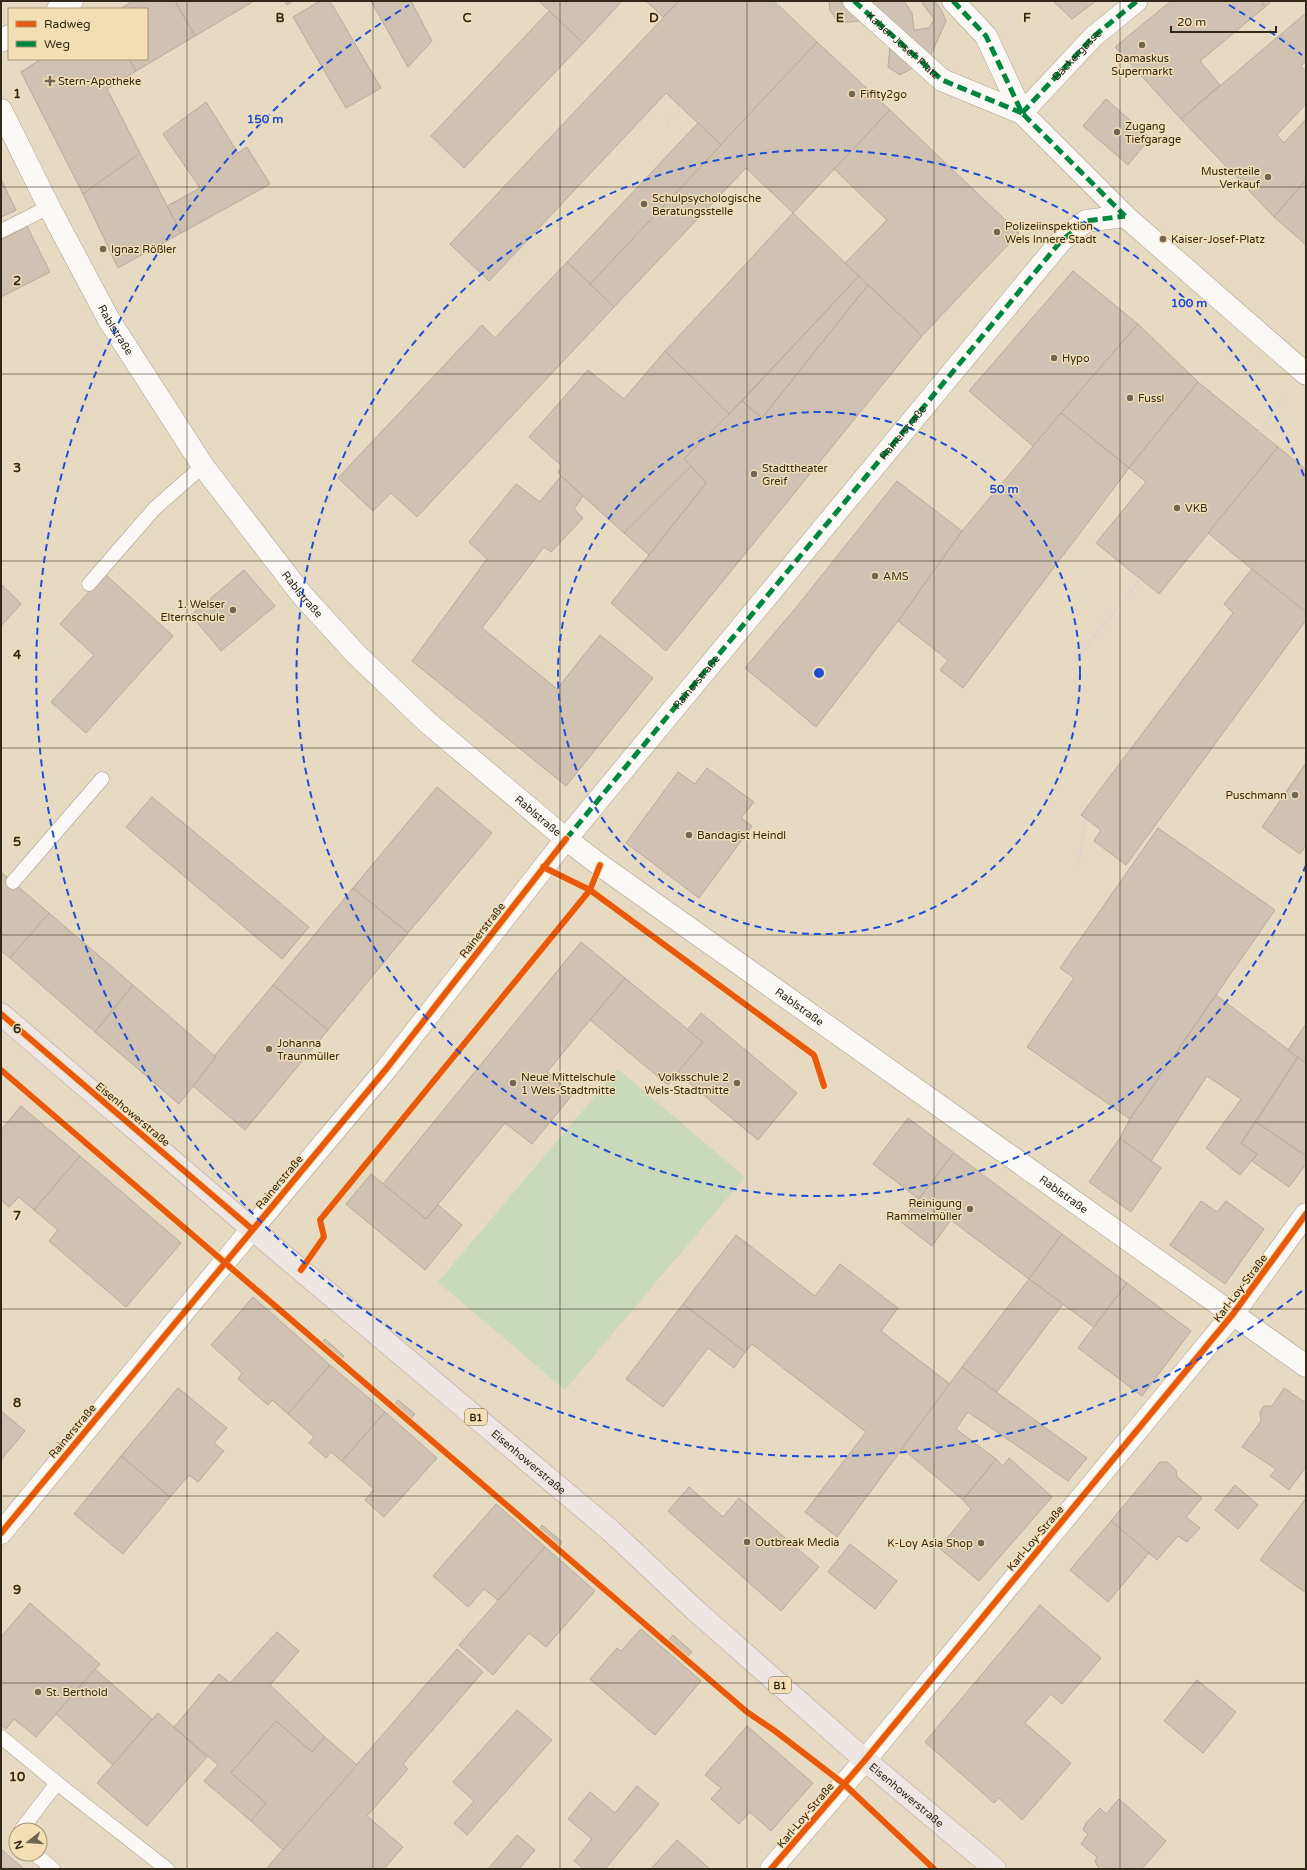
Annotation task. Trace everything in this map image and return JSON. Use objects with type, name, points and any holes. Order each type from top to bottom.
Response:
[{"type":"main road","name":"Eisenhowerstraße","points":[[1,1014],[252,1229],[611,1531],[695,1610],[865,1760],[995,1869]]},
{"type":"street","points":[[60,8],[72,1]]},
{"type":"street","name":"Kaiser-Josef-Platz","points":[[854,1],[942,80],[1022,113]]},
{"type":"street","name":"Kaiser-Josef-Platz","points":[[953,1],[986,36],[1022,113],[1125,216],[1305,373]]},
{"type":"street","name":"Bäckergasse","points":[[1022,113],[1093,37],[1137,1]]},
{"type":"street","name":"Rablstraße","points":[[1,110],[50,208],[109,320],[203,466],[302,595],[356,654],[427,722],[566,839],[612,874],[1306,1366]]},
{"type":"street","name":"Rainerstraße","points":[[1,1533],[252,1229],[388,1068],[566,839],[1062,241],[1086,221],[1125,216]]},
{"type":"street","name":"Karl-Loy-Straße","points":[[771,1869],[865,1760],[1234,1314],[1306,1214]]},
{"type":"lane","points":[[1,230],[50,208]]},
{"type":"lane","points":[[89,584],[155,508],[203,466]]},
{"type":"lane","points":[[13,882],[102,779]]},
{"type":"lane","points":[[1,1737],[57,1784],[167,1869]]},
{"type":"lane","points":[[27,1822],[57,1784]]},
{"type":"lane","points":[[45,1862],[53,1869]]},
{"type":"path","points":[[778,5],[782,1]]},
{"type":"path","points":[[667,123],[682,108]]},
{"type":"path","points":[[1259,432],[1305,373]]},
{"type":"path","points":[[1075,661],[1140,578]]},
{"type":"path","points":[[1079,866],[1085,819]]},
{"type":"green space","points":[[618,1069],[745,1177],[565,1390],[438,1282]]},
{"type":"building","points":[[133,1],[175,1],[195,36],[136,71],[130,60],[148,60],[148,8],[122,8]]},
{"type":"building","points":[[175,1],[254,1],[195,36]]},
{"type":"building","points":[[284,1],[293,1],[287,5]]},
{"type":"building","points":[[320,1],[330,1],[381,88],[346,108],[293,17]]},
{"type":"building","points":[[371,1],[411,1],[432,41],[408,67]]},
{"type":"building","points":[[539,1],[622,1],[583,43]]},
{"type":"building","points":[[646,1],[679,1],[663,17]]},
{"type":"building","points":[[679,1],[774,1],[817,42],[721,145],[666,93],[489,281],[450,244]]},
{"type":"building","points":[[829,1],[851,1],[871,7],[874,1],[904,1],[912,13],[914,30],[929,28],[934,19],[921,1],[934,1],[941,9],[946,21],[929,59],[900,75],[888,67],[890,46],[875,28],[859,21],[840,23],[830,10]]},
{"type":"building","points":[[1053,1],[1096,1],[1072,19]]},
{"type":"building","points":[[1171,1],[1261,1],[1265,7],[1200,61],[1220,85],[1181,119],[1115,47]]},
{"type":"building","points":[[1261,1],[1272,1],[1265,7]]},
{"type":"building","points":[[549,11],[583,43],[464,168],[431,136]]},
{"type":"building","points":[[1306,13],[1306,61],[1301,66],[1306,71],[1306,104],[1277,135],[1284,143],[1306,119],[1306,180],[1274,217],[1181,119]]},
{"type":"building","points":[[817,42],[890,110],[793,213],[746,168],[614,307],[590,284]]},
{"type":"building","points":[[39,60],[130,60],[136,71],[107,89],[140,153],[83,194],[21,72]]},
{"type":"building","name":"Zugang Tiefgarage","points":[[1106,99],[1150,138],[1128,165],[1083,126]]},
{"type":"building","points":[[206,102],[238,153],[247,147],[270,184],[181,233],[167,206],[200,188],[163,134]]},
{"type":"building","points":[[890,110],[1019,233],[922,336],[845,263],[887,220],[834,169]]},
{"type":"building","name":"Schulpsychologische Beratungsstelle","points":[[698,123],[721,145],[590,284],[567,262]]},
{"type":"building","points":[[140,153],[181,233],[118,268],[83,194]]},
{"type":"building","points":[[1,179],[16,210],[1,217]]},
{"type":"building","points":[[1306,180],[1306,245],[1274,217]]},
{"type":"building","points":[[793,213],[859,276],[729,414],[665,351]]},
{"type":"building","points":[[27,226],[50,272],[1,297],[1,240]]},
{"type":"building","points":[[567,262],[614,307],[417,517],[391,493],[373,511],[338,478],[482,325],[495,338]]},
{"type":"building","name":"Hypo","points":[[1073,271],[1138,324],[1061,413],[1034,447],[969,391]]},
{"type":"building","points":[[859,276],[868,285],[762,418],[742,401]]},
{"type":"building","name":"Stadttheater Greif","points":[[868,285],[922,336],[666,651],[611,603],[706,483],[684,459],[742,401],[762,418]]},
{"type":"building","name":"Fussl","points":[[1138,324],[1198,382],[1129,468],[1061,413]]},
{"type":"building","points":[[665,351],[729,414],[684,459],[691,466],[624,533],[561,476],[558,472],[562,466],[529,437],[588,370],[624,399]]},
{"type":"building","name":"VKB","points":[[1198,382],[1278,447],[1159,594],[1096,543],[1146,482],[1129,468]]},
{"type":"building","points":[[1061,413],[1129,468],[963,688],[940,670],[948,660],[898,621],[962,531]]},
{"type":"building","points":[[1278,447],[1306,470],[1306,609],[1304,612],[1208,533]]},
{"type":"building","points":[[691,466],[706,483],[649,555],[624,533]]},
{"type":"building","points":[[561,476],[583,496],[574,509],[583,518],[551,552],[544,547],[482,628],[557,689],[600,635],[653,678],[566,786],[412,661],[487,559],[469,542],[516,484],[540,502]]},
{"type":"building","name":"AMS","points":[[897,481],[962,531],[898,621],[816,727],[745,668],[799,604]]},
{"type":"building","points":[[1252,569],[1306,612],[1306,620],[1126,865],[1094,841],[1101,830],[1081,815],[1233,613],[1224,604]]},
{"type":"building","name":"1. Welser Elternschule","points":[[244,570],[275,606],[221,651],[191,615]]},
{"type":"building","points":[[105,574],[173,636],[86,733],[51,702],[94,655],[60,624]]},
{"type":"building","points":[[1,584],[21,604],[1,626]]},
{"type":"building","name":"Puschmann","points":[[1306,763],[1306,845],[1300,854],[1262,827]]},
{"type":"building","name":"Bandagist Heindl","points":[[707,768],[754,802],[741,818],[752,826],[699,898],[626,843],[678,772],[695,784]]},
{"type":"building","points":[[437,787],[492,833],[408,933],[353,888]]},
{"type":"building","points":[[152,797],[309,927],[282,959],[126,827]]},
{"type":"building","points":[[1158,828],[1275,910],[1130,1119],[1027,1047],[1074,978],[1060,968]]},
{"type":"building","points":[[1,872],[49,913],[10,958],[1,951]]},
{"type":"building","points":[[353,888],[408,933],[328,1030],[273,985]]},
{"type":"building","points":[[49,913],[133,985],[95,1032],[10,958]]},
{"type":"building","name":"Neue Mittelschule 1 Wels-Stadtmitte","points":[[581,942],[625,978],[547,1072],[573,1094],[532,1144],[505,1123],[426,1219],[383,1184]]},
{"type":"building","points":[[625,978],[703,1042],[668,1085],[590,1020]]},
{"type":"building","points":[[133,985],[216,1057],[179,1104],[95,1032]]},
{"type":"building","points":[[273,985],[328,1030],[245,1130],[193,1086],[216,1057],[215,1055]]},
{"type":"building","points":[[1216,995],[1298,1057],[1241,1143],[1257,1154],[1240,1175],[1206,1148],[1241,1099],[1207,1076],[1151,1161],[1120,1138],[1130,1119]]},
{"type":"building","name":"Volksschule 2 Wels-Stadtmitte","points":[[701,1013],[797,1093],[758,1140],[677,1073],[703,1042],[687,1030]]},
{"type":"building","points":[[1306,1024],[1306,1063],[1288,1050]]},
{"type":"building","points":[[1298,1057],[1306,1063],[1306,1156],[1256,1122]]},
{"type":"building","points":[[21,1106],[80,1156],[34,1210],[19,1197],[9,1207],[1,1200],[1,1130]]},
{"type":"building","points":[[908,1118],[954,1153],[919,1199],[873,1164]]},
{"type":"building","points":[[1256,1122],[1306,1156],[1306,1164],[1289,1187],[1252,1161],[1257,1154],[1241,1143]]},
{"type":"building","points":[[1120,1138],[1161,1168],[1131,1212],[1089,1182]]},
{"type":"building","name":"Reinigung Rammelmüller","points":[[954,1153],[1062,1234],[1029,1279],[951,1220],[932,1246],[901,1222]]},
{"type":"building","points":[[80,1156],[181,1243],[126,1307],[49,1241],[58,1230],[34,1210]]},
{"type":"building","points":[[371,1174],[426,1219],[438,1205],[462,1225],[425,1270],[346,1204]]},
{"type":"building","points":[[1201,1201],[1217,1212],[1226,1201],[1264,1229],[1225,1284],[1170,1245]]},
{"type":"building","points":[[1062,1234],[1127,1283],[1094,1327],[1029,1279]]},
{"type":"building","points":[[736,1235],[815,1296],[840,1264],[898,1308],[881,1331],[950,1384],[837,1537],[805,1512],[866,1432],[752,1344],[745,1352],[683,1304]]},
{"type":"building","points":[[1029,1279],[1063,1304],[996,1393],[962,1367]]},
{"type":"building","points":[[1127,1283],[1191,1331],[1142,1396],[1078,1348]]},
{"type":"building","points":[[253,1297],[330,1365],[288,1414],[272,1400],[268,1405],[238,1379],[242,1373],[211,1345]]},
{"type":"building","points":[[683,1304],[745,1352],[734,1368],[708,1348],[663,1407],[626,1379]]},
{"type":"building","points":[[325,1339],[344,1356],[340,1360],[321,1343]]},
{"type":"building","points":[[330,1365],[385,1412],[342,1461],[331,1452],[326,1458],[309,1443],[314,1437],[288,1414]]},
{"type":"building","points":[[962,1367],[1087,1458],[1068,1481],[968,1412],[956,1429],[996,1459],[963,1500],[902,1448]]},
{"type":"building","points":[[178,1388],[227,1428],[214,1443],[224,1451],[198,1482],[189,1475],[170,1497],[121,1456]]},
{"type":"building","points":[[1284,1388],[1306,1403],[1306,1467],[1289,1490],[1270,1476],[1276,1469],[1242,1447],[1261,1421],[1260,1412],[1264,1406],[1272,1406]]},
{"type":"building","points":[[398,1400],[415,1414],[409,1420],[393,1406]]},
{"type":"building","points":[[1,1411],[25,1431],[1,1460]]},
{"type":"building","points":[[385,1412],[437,1458],[384,1517],[365,1500],[374,1489],[342,1461]]},
{"type":"building","points":[[121,1456],[170,1497],[123,1554],[74,1514]]},
{"type":"building","points":[[1009,1458],[1052,1497],[979,1581],[939,1548],[971,1509],[963,1500],[996,1459],[1003,1466]]},
{"type":"building","points":[[1160,1462],[1167,1462],[1176,1470],[1177,1477],[1202,1498],[1186,1517],[1200,1528],[1187,1542],[1178,1536],[1157,1560],[1111,1521]]},
{"type":"building","points":[[1235,1485],[1258,1505],[1238,1529],[1215,1510]]},
{"type":"building","name":"Outbreak Media","points":[[689,1487],[723,1517],[739,1498],[819,1567],[781,1611],[668,1511]]},
{"type":"building","points":[[1306,1498],[1306,1593],[1260,1560]]},
{"type":"building","points":[[496,1504],[545,1547],[498,1600],[484,1589],[468,1607],[433,1576]]},
{"type":"building","points":[[1111,1521],[1149,1553],[1108,1602],[1070,1570]]},
{"type":"building","points":[[542,1525],[562,1542],[558,1547],[539,1530]]},
{"type":"building","points":[[850,1544],[897,1581],[875,1609],[828,1572]]},
{"type":"building","points":[[545,1547],[595,1591],[546,1647],[529,1633],[493,1675],[459,1645]]},
{"type":"building","name":"St. Berthold","points":[[30,1603],[100,1664],[36,1737],[14,1719],[6,1729],[1,1725],[1,1637]]},
{"type":"building","points":[[1040,1605],[1101,1658],[1062,1704],[1051,1694],[1025,1723],[1071,1763],[1022,1820],[999,1798],[994,1803],[925,1742]]},
{"type":"building","points":[[641,1629],[701,1681],[655,1735],[590,1679],[617,1648],[621,1651]]},
{"type":"building","points":[[277,1632],[299,1651],[270,1685],[325,1737],[312,1752],[276,1721],[231,1773],[266,1803],[251,1821],[204,1781],[218,1765],[174,1727],[219,1674],[230,1683]]},
{"type":"building","points":[[673,1635],[692,1652],[687,1657],[669,1640]]},
{"type":"building","points":[[457,1649],[483,1672],[403,1764],[408,1769],[367,1816],[403,1847],[384,1869],[266,1869]]},
{"type":"building","points":[[95,1669],[152,1719],[113,1765],[56,1714]]},
{"type":"building","points":[[1197,1680],[1236,1712],[1203,1753],[1164,1721]]},
{"type":"building","points":[[517,1710],[552,1740],[467,1835],[454,1823],[474,1801],[453,1782]]},
{"type":"building","points":[[158,1713],[207,1757],[147,1826],[97,1783]]},
{"type":"building","points":[[276,1721],[312,1752],[325,1737],[357,1765],[283,1850],[251,1821],[266,1803],[231,1773]]},
{"type":"building","points":[[747,1726],[813,1783],[771,1831],[750,1812],[739,1824],[711,1799],[721,1788],[705,1775]]},
{"type":"building","points":[[637,1786],[659,1804],[605,1869],[584,1869],[574,1861],[592,1839],[568,1819],[590,1792],[615,1813]]},
{"type":"building","points":[[1119,1799],[1166,1841],[1142,1869],[1099,1869],[1095,1861],[1097,1857],[1081,1844],[1088,1834],[1083,1830],[1086,1823],[1100,1808],[1106,1814]]},
{"type":"building","points":[[517,1835],[535,1850],[519,1869],[488,1869]]},
{"type":"building","points":[[677,1840],[710,1869],[651,1869]]},
{"type":"building","points":[[1,1849],[8,1855],[8,1862],[16,1862],[24,1869],[1,1869]]},
{"type":"marked path","points":[[854,1],[942,80],[1022,113]]},
{"type":"marked path","points":[[953,1],[986,36],[1022,113],[1125,216]]},
{"type":"marked path","points":[[1022,113],[1093,37],[1137,1]]},
{"type":"marked path","points":[[566,839],[1061,241],[1086,221],[1125,216]]},
{"type":"cycle path","points":[[1,1533],[387,1068],[566,839]]},
{"type":"cycle path","points":[[543,867],[590,890],[600,865]]},
{"type":"cycle path","points":[[301,1270],[324,1237],[320,1220],[590,890],[814,1055],[824,1086]]},
{"type":"cycle path","points":[[1,1014],[252,1229]]},
{"type":"cycle path","points":[[1,1070],[747,1712],[775,1731],[844,1784],[934,1869]]},
{"type":"cycle path","points":[[771,1869],[865,1760],[1233,1314],[1306,1214]]},
{"type":"place","name":"Damaskus Supermarkt","points":[[1142,45]]},
{"type":"place","name":"Stern-Apotheke","points":[[50,81]]},
{"type":"place","name":"Fifity2go","points":[[852,94]]},
{"type":"place","name":"Zugang Tiefgarage","points":[[1117,132]]},
{"type":"place","name":"Musterteile Verkauf","points":[[1268,177]]},
{"type":"place","name":"Schulpsychologische Beratungsstelle","points":[[644,204]]},
{"type":"place","name":"Polizeiinspektion Wels Innere Stadt","points":[[997,232]]},
{"type":"place","name":"Kaiser-Josef-Platz","points":[[1163,239]]},
{"type":"place","name":"Ignaz Rößler","points":[[103,249]]},
{"type":"place","name":"Hypo","points":[[1054,358]]},
{"type":"place","name":"Fussl","points":[[1130,398]]},
{"type":"place","name":"Stadttheater Greif","points":[[754,474]]},
{"type":"place","name":"VKB","points":[[1177,508]]},
{"type":"place","name":"AMS","points":[[875,576]]},
{"type":"place","name":"1. Welser Elternschule","points":[[233,610]]},
{"type":"place","name":"Puschmann","points":[[1295,795]]},
{"type":"place","name":"Bandagist Heindl","points":[[689,835]]},
{"type":"place","name":"Johanna Traunmüller","points":[[269,1049]]},
{"type":"place","name":"Neue Mittelschule 1 Wels-Stadtmitte","points":[[513,1083]]},
{"type":"place","name":"Volksschule 2 Wels-Stadtmitte","points":[[737,1083]]},
{"type":"place","name":"Reinigung Rammelmüller","points":[[970,1209]]},
{"type":"place","name":"Outbreak Media","points":[[747,1542]]},
{"type":"place","name":"K-Loy Asia Shop","points":[[981,1543]]},
{"type":"place","name":"St. Berthold","points":[[38,1692]]}]
